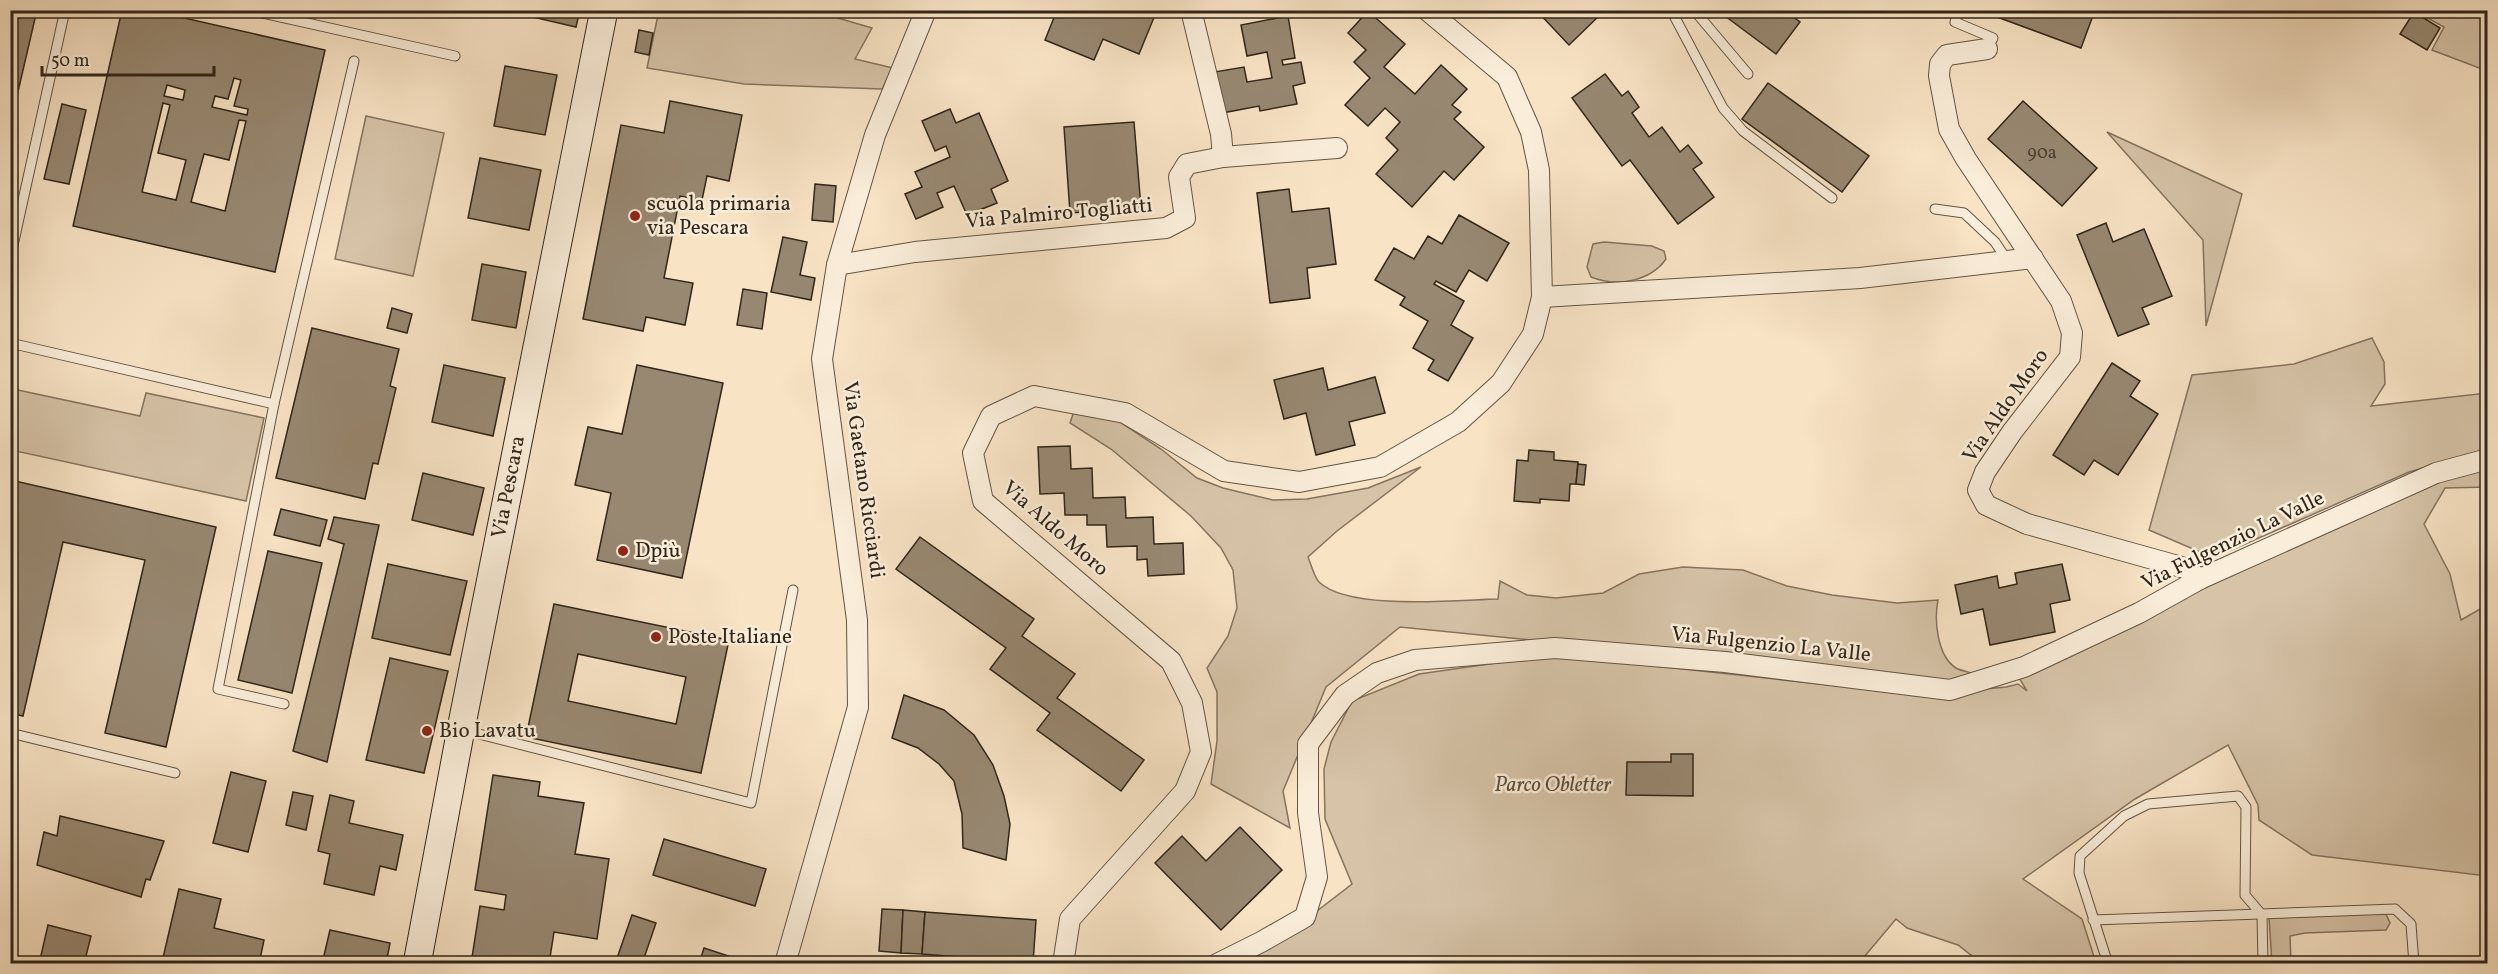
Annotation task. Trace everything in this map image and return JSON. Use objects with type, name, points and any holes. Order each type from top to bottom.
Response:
[{"type":"street","name":"Via Pescara","points":[[417,963],[461,729],[604,10]]},
{"type":"street","name":"Via Gaetano Ricciardi","points":[[785,963],[858,707],[857,620],[822,359],[837,265],[875,135],[926,10]]},
{"type":"street","points":[[1191,10],[1221,134],[1223,157],[1337,148]]},
{"type":"street","name":"Via Aldo Moro","points":[[1064,963],[1070,919],[1185,791],[1202,752],[1192,703],[1171,661],[983,501],[973,453],[991,416],[1034,396],[1125,412],[1224,471],[1299,482],[1380,466],[1458,422],[1501,383],[1533,334],[1542,297],[1539,170],[1531,132],[1507,77],[1427,10]]},
{"type":"street","name":"Via Aldo Moro","points":[[1987,49],[1947,55],[1940,64],[1939,76],[1949,129],[1966,159],[2061,301],[2072,333],[2070,357],[2012,432],[1985,472],[1978,490],[1986,505],[2027,524],[2185,568],[2200,579]]},
{"type":"street","name":"Via Palmiro Togliatti","points":[[837,265],[915,252],[1166,228],[1185,218],[1179,177],[1187,164],[1223,157]]},
{"type":"street","points":[[1542,297],[1860,278],[2033,258]]},
{"type":"street","name":"Via Fulgenzio La Valle","points":[[1217,963],[1305,917],[1317,877],[1308,813],[1308,744],[1345,695],[1377,673],[1415,660],[1555,648],[1725,662],[1950,690],[2024,668],[2139,614],[2200,579],[2436,473],[2487,459]]},
{"type":"lane","points":[[10,260],[65,10]]},
{"type":"lane","points":[[249,10],[455,56]]},
{"type":"lane","points":[[1671,10],[1723,108],[1743,131],[1832,198]]},
{"type":"lane","points":[[1694,10],[1748,74]]},
{"type":"lane","points":[[1958,10],[1954,22],[1993,38],[1987,49]]},
{"type":"lane","points":[[284,704],[218,689],[274,404],[354,61]]},
{"type":"lane","points":[[1935,209],[1964,213],[1995,242],[2008,261]]},
{"type":"lane","points":[[10,344],[274,404]]},
{"type":"lane","points":[[461,729],[751,802],[793,590]]},
{"type":"lane","points":[[10,733],[175,773]]},
{"type":"lane","points":[[2108,963],[2092,920],[2079,873],[2080,856],[2124,816],[2148,804],[2238,796],[2246,807],[2245,895],[2262,915],[2263,963]]},
{"type":"lane","points":[[2092,920],[2395,909],[2411,924],[2414,963]]},
{"type":"green space","points":[[659,10],[814,11],[872,28],[855,59],[893,68],[882,89],[744,84],[647,68]]},
{"type":"green space","points":[[2415,11],[2476,11],[2475,16],[2487,21],[2487,71],[2432,50],[2444,27]]},
{"type":"green space","points":[[366,116],[444,133],[413,276],[335,259]]},
{"type":"green space","points":[[2107,132],[2242,194],[2206,326],[2203,240]]},
{"type":"green space","points":[[1604,242],[1652,246],[1664,251],[1666,259],[1651,273],[1642,277],[1621,282],[1601,280],[1591,277],[1587,267],[1593,244]]},
{"type":"green space","points":[[2372,338],[2384,362],[2385,384],[2371,406],[2487,393],[2487,450],[2409,472],[2227,552],[2200,552],[2149,530],[2192,375],[2294,364]]},
{"type":"green space","points":[[13,389],[140,416],[146,393],[264,418],[246,501],[11,450],[10,400]]},
{"type":"green space","points":[[1085,413],[1117,420],[1161,449],[1197,478],[1223,488],[1273,500],[1307,499],[1368,488],[1421,467],[1337,531],[1308,557],[1319,582],[1334,591],[1354,597],[1404,602],[1498,599],[1500,581],[1527,595],[1556,598],[1603,593],[1639,574],[1683,567],[1743,570],[1787,586],[1832,595],[1897,603],[1938,600],[1936,617],[1938,637],[1945,655],[1956,668],[1975,674],[1964,683],[1400,627],[1326,687],[1283,791],[1290,828],[1211,784],[1217,741],[1217,692],[1207,668],[1228,636],[1237,608],[1233,570],[1221,548],[1191,516],[1111,449],[1070,423],[1073,414]]},
{"type":"green space","name":"Parco Obletter","points":[[2487,467],[2487,487],[2445,488],[2424,524],[2450,574],[2461,620],[2487,605],[2487,876],[2312,855],[2259,820],[2258,805],[2228,745],[2135,799],[2023,879],[2082,919],[2096,963],[1981,963],[1958,945],[1907,928],[1896,919],[1859,963],[1230,964],[1278,941],[1352,884],[1325,819],[1324,769],[1331,742],[1352,701],[1419,674],[1553,655],[1922,695],[2018,684],[2027,691],[2018,676],[2093,639],[2404,495],[2446,478]]},
{"type":"green space","points":[[2385,912],[2390,923],[2386,930],[2305,933],[2290,936],[2291,963],[2272,964],[2269,918]]},
{"type":"building","points":[[10,10],[37,10],[10,126]]},
{"type":"building","points":[[122,10],[149,10],[325,50],[275,272],[73,226]],"holes":[[[234,78],[241,80],[234,106],[248,109],[247,115],[212,107],[215,96],[228,99]],[[167,85],[185,90],[183,100],[164,96]],[[163,103],[170,105],[158,153],[186,160],[176,200],[142,192]],[[239,120],[246,121],[225,211],[191,202],[204,154],[229,160]]]},
{"type":"building","points":[[525,10],[580,10],[576,27],[524,15]]},
{"type":"building","points":[[1057,10],[1071,12],[1157,10],[1139,54],[1103,39],[1094,60],[1045,40]]},
{"type":"building","points":[[1536,10],[1598,10],[1601,14],[1569,45]]},
{"type":"building","points":[[1717,10],[1784,10],[1800,22],[1776,54]]},
{"type":"building","points":[[1991,10],[2095,10],[2081,48],[1989,14]]},
{"type":"building","points":[[1368,11],[1405,44],[1384,67],[1415,94],[1441,65],[1467,89],[1452,105],[1461,112],[1454,119],[1484,147],[1454,180],[1444,171],[1412,207],[1376,174],[1398,150],[1386,138],[1400,122],[1385,108],[1368,126],[1345,105],[1370,78],[1354,62],[1366,50],[1348,33]]},
{"type":"building","points":[[2414,12],[2440,28],[2427,50],[2400,34]]},
{"type":"building","points":[[1288,16],[1295,58],[1282,60],[1283,65],[1301,62],[1305,83],[1293,86],[1297,104],[1260,111],[1259,106],[1222,113],[1214,72],[1244,67],[1247,82],[1272,78],[1267,52],[1247,56],[1241,25]]},
{"type":"building","points":[[639,30],[653,33],[649,55],[635,52]]},
{"type":"building","points":[[505,66],[557,75],[545,135],[494,126]]},
{"type":"building","points":[[1605,74],[1622,96],[1628,91],[1639,107],[1632,113],[1649,137],[1662,127],[1680,152],[1688,145],[1702,163],[1693,169],[1714,197],[1678,224],[1630,160],[1622,166],[1572,98]]},
{"type":"building","points":[[1768,83],[1869,156],[1842,192],[1742,119]]},
{"type":"building","points":[[670,101],[742,115],[729,181],[707,176],[702,200],[680,196],[664,278],[693,283],[685,325],[646,317],[643,331],[583,319],[621,125],[664,133]]},
{"type":"building","points":[[2023,101],[2097,168],[2062,206],[1988,139]]},
{"type":"building","points":[[62,104],[86,110],[69,184],[44,179]]},
{"type":"building","points":[[950,109],[956,123],[979,113],[1008,181],[991,189],[997,203],[967,215],[954,186],[937,193],[943,207],[916,219],[905,194],[922,187],[915,172],[950,157],[946,146],[935,151],[922,121]]},
{"type":"building","points":[[1134,122],[1141,208],[1070,213],[1064,127]]},
{"type":"building","points":[[480,158],[541,170],[529,230],[468,218]]},
{"type":"building","points":[[815,184],[836,186],[833,222],[812,220]]},
{"type":"building","points":[[1289,189],[1292,212],[1329,208],[1336,264],[1307,268],[1310,298],[1270,303],[1257,193]]},
{"type":"building","points":[[1459,215],[1509,243],[1487,281],[1469,270],[1456,292],[1436,281],[1434,284],[1464,301],[1451,325],[1473,338],[1448,381],[1428,370],[1434,360],[1413,348],[1428,321],[1400,305],[1405,297],[1375,280],[1394,248],[1414,259],[1428,236],[1442,244]]},
{"type":"building","points":[[2106,223],[2113,242],[2144,229],[2172,296],[2142,308],[2149,324],[2118,336],[2077,235]]},
{"type":"building","points":[[783,237],[807,242],[800,275],[815,278],[811,300],[771,292]]},
{"type":"building","points":[[482,264],[526,272],[516,328],[472,320]]},
{"type":"building","points":[[743,289],[767,293],[762,329],[737,325]]},
{"type":"building","points":[[392,308],[412,314],[407,333],[387,328]]},
{"type":"building","points":[[312,328],[399,349],[390,386],[396,388],[378,464],[373,463],[365,499],[276,478]]},
{"type":"building","points":[[2112,363],[2140,381],[2130,396],[2158,414],[2118,475],[2094,460],[2084,475],[2053,455]]},
{"type":"building","points":[[444,365],[505,378],[493,436],[432,422]]},
{"type":"building","points":[[637,365],[723,383],[682,578],[597,560],[611,493],[575,485],[588,427],[622,434]]},
{"type":"building","points":[[1323,368],[1328,390],[1375,377],[1385,413],[1349,422],[1355,445],[1316,455],[1306,413],[1284,419],[1274,380]]},
{"type":"building","points":[[1070,446],[1071,469],[1092,468],[1093,498],[1125,497],[1126,518],[1153,517],[1154,544],[1183,543],[1184,574],[1148,576],[1147,559],[1137,560],[1137,546],[1107,547],[1106,525],[1087,525],[1087,515],[1065,515],[1064,493],[1040,494],[1038,447]]},
{"type":"building","points":[[1529,450],[1554,452],[1554,460],[1578,462],[1576,484],[1570,484],[1569,501],[1540,499],[1540,503],[1514,501],[1517,460],[1528,461]]},
{"type":"building","points":[[1578,464],[1586,465],[1584,485],[1576,484]]},
{"type":"building","points":[[423,473],[484,488],[473,535],[412,520]]},
{"type":"building","points":[[15,481],[216,527],[166,747],[105,733],[145,560],[63,542],[23,716],[10,713],[10,501]]},
{"type":"building","points":[[281,509],[327,520],[320,546],[274,535]]},
{"type":"building","points":[[334,517],[379,525],[327,762],[293,751],[344,544],[328,539]]},
{"type":"building","points":[[920,537],[1034,619],[1022,636],[1075,674],[1057,698],[1144,760],[1121,791],[1037,730],[1050,713],[990,669],[1006,648],[896,569]]},
{"type":"building","points":[[268,551],[322,563],[292,693],[238,680]]},
{"type":"building","points":[[388,564],[467,581],[450,655],[372,638]]},
{"type":"building","points":[[2062,564],[2070,600],[2050,604],[2055,632],[1990,645],[1983,609],[1961,614],[1955,585],[1997,576],[1999,588],[2017,584],[2015,573]]},
{"type":"building","points":[[554,604],[729,640],[701,773],[526,737]],"holes":[[[578,654],[686,677],[676,724],[568,701]]]},
{"type":"building","points":[[390,658],[448,671],[424,773],[366,760]]},
{"type":"building","points":[[904,695],[944,710],[974,735],[993,765],[1004,796],[1010,824],[1006,860],[963,848],[962,814],[954,781],[939,764],[918,748],[892,738]]},
{"type":"building","points":[[1671,754],[1693,754],[1693,796],[1626,795],[1627,762],[1671,762]]},
{"type":"building","points":[[231,772],[266,781],[248,852],[213,843]]},
{"type":"building","points":[[493,775],[540,782],[538,796],[584,803],[575,854],[609,859],[597,939],[554,932],[549,964],[471,964],[480,906],[504,910],[506,895],[475,890]]},
{"type":"building","points":[[293,792],[313,796],[306,830],[286,825]]},
{"type":"building","points":[[330,795],[354,801],[349,823],[403,835],[396,870],[380,866],[374,895],[324,884],[330,854],[318,851]]},
{"type":"building","points":[[60,816],[164,841],[150,880],[146,879],[141,897],[37,865],[44,832],[57,836]]},
{"type":"building","points":[[1240,827],[1282,870],[1221,930],[1155,863],[1182,836],[1206,861]]},
{"type":"building","points":[[664,839],[766,869],[755,906],[653,875]]},
{"type":"building","points":[[179,889],[221,899],[214,928],[264,940],[259,964],[174,964],[174,961],[163,958]]},
{"type":"building","points":[[882,909],[903,910],[901,953],[879,951]]},
{"type":"building","points":[[903,910],[925,912],[922,954],[901,953]]},
{"type":"building","points":[[925,912],[1036,920],[1033,963],[922,954]]},
{"type":"building","points":[[632,915],[656,923],[642,964],[615,964]]},
{"type":"building","points":[[48,925],[91,936],[84,964],[39,964]]},
{"type":"building","points":[[330,930],[390,943],[386,964],[322,964]]},
{"type":"building","points":[[704,948],[750,963],[699,964]]},
{"type":"place","name":"scuola primaria via Pescara","points":[[635,216]]},
{"type":"place","name":"Dpiù","points":[[623,551]]},
{"type":"place","name":"Poste Italiane","points":[[656,637]]},
{"type":"place","name":"Bio Lavatu","points":[[427,731]]}]
